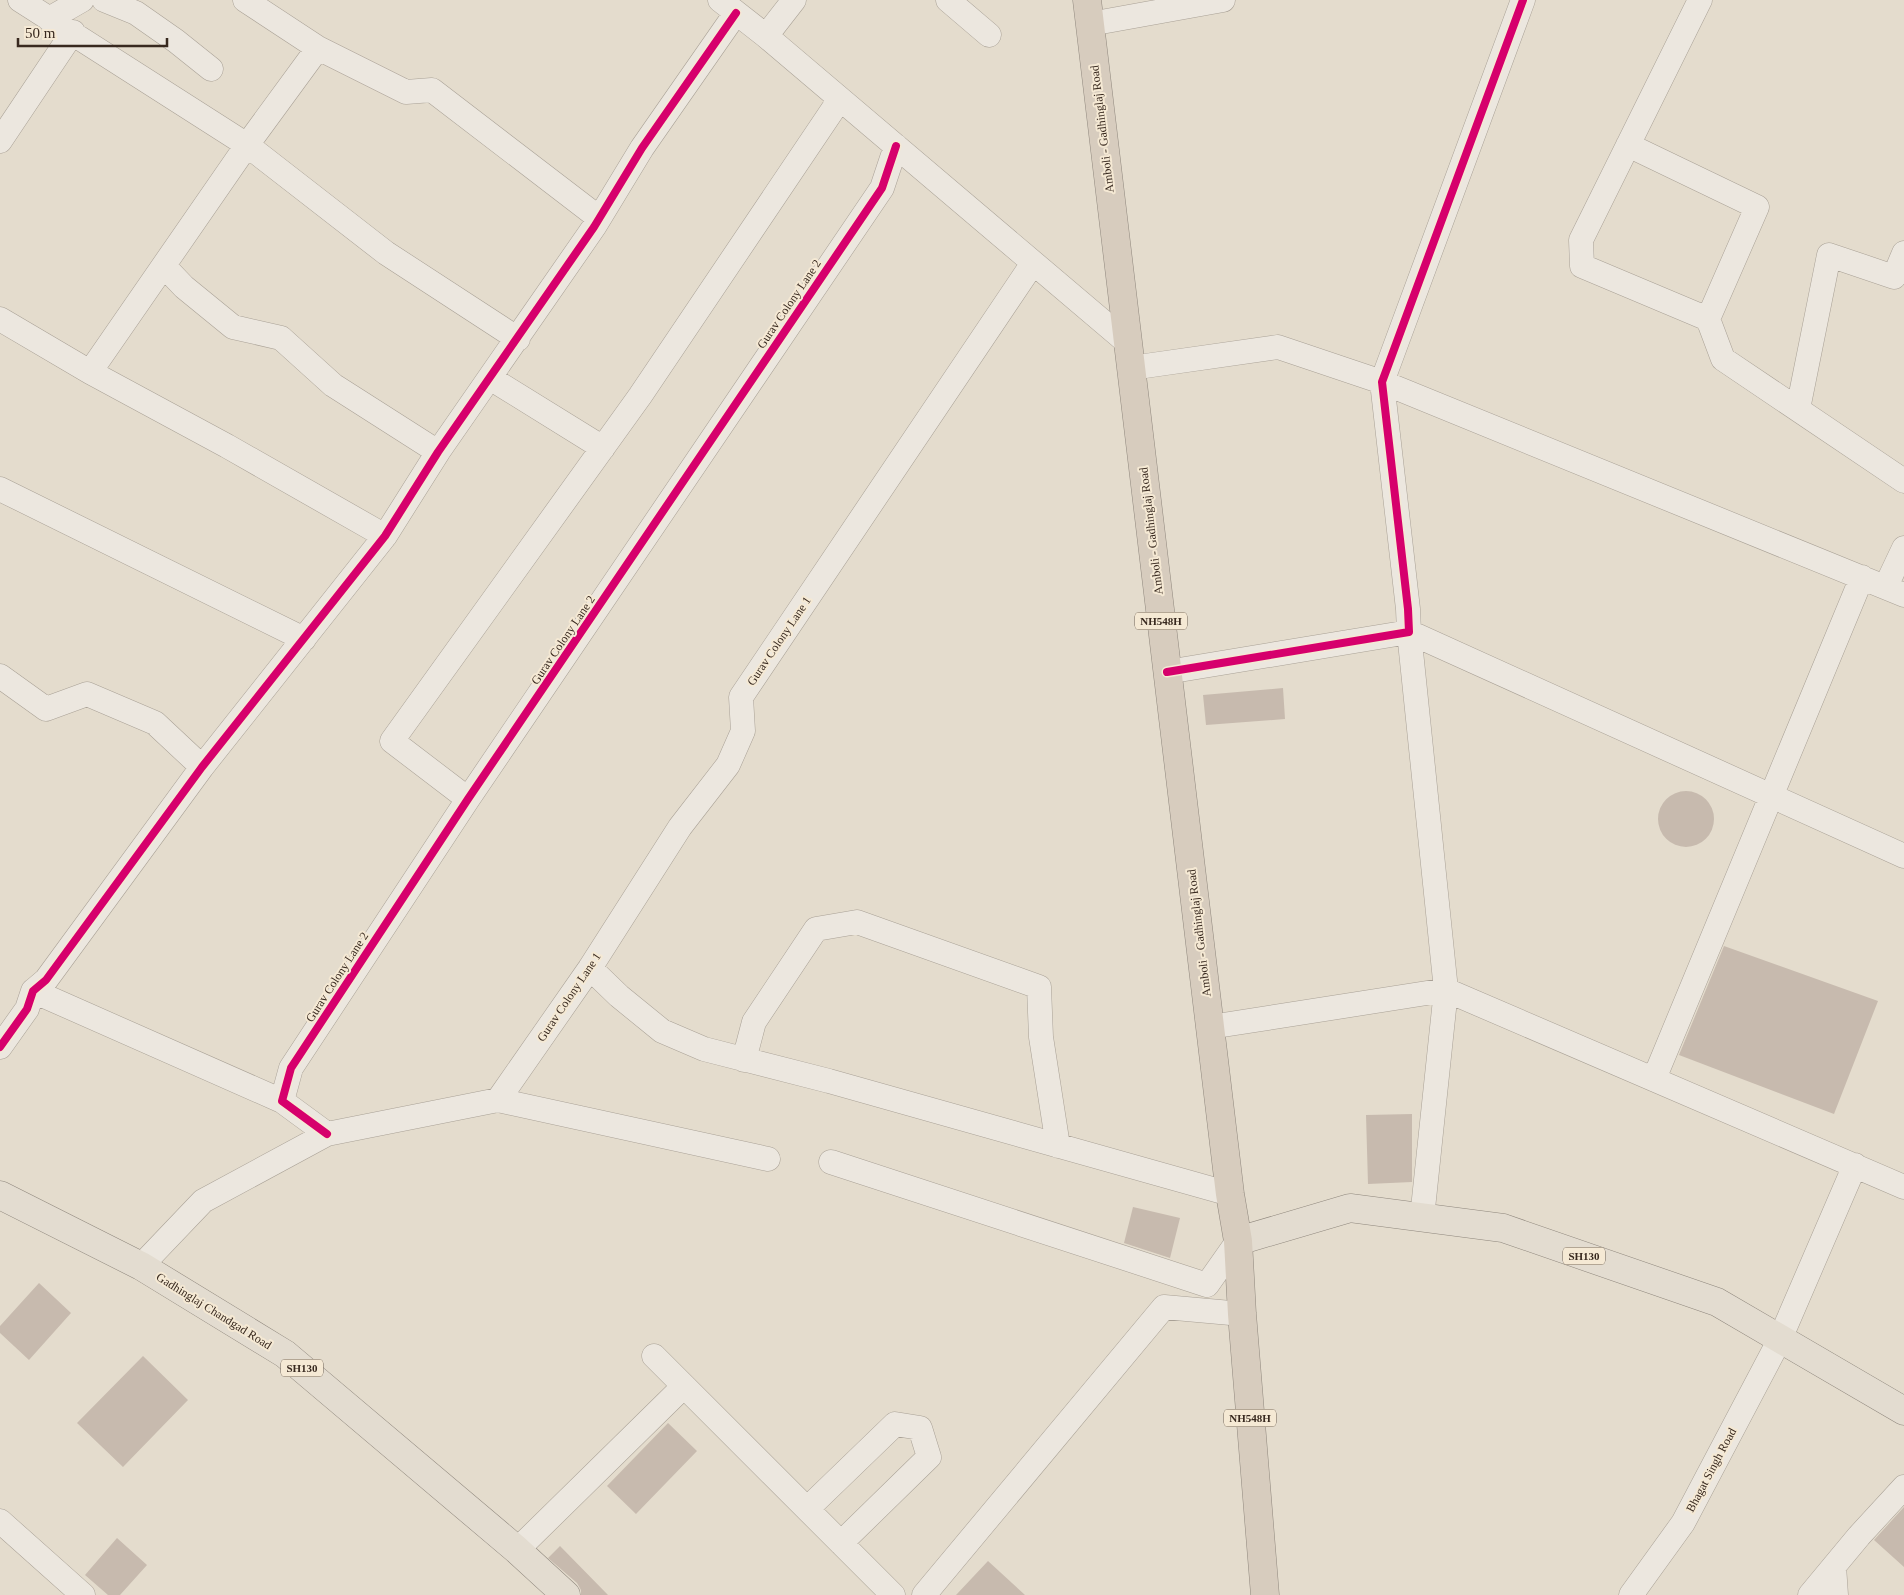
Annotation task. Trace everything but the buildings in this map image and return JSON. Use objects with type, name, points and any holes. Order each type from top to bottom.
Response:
[{"type":"highway","name":"Amboli - Gadhinglaj Road","points":[[1088,12],[1230,1194],[1238,1241]]},
{"type":"highway","name":"NH548H","points":[[1238,1241],[1242,1314],[1265,1595]]},
{"type":"main road","name":"Gadhinglaj Chandgad Road","points":[[0,1196],[141,1266],[285,1354],[517,1550],[566,1595]]},
{"type":"main road","name":"SH130","points":[[1238,1241],[1350,1208],[1503,1228],[1717,1302],[1904,1411]]},
{"type":"street","points":[[20,0],[73,32],[247,145],[386,253],[518,339]]},
{"type":"street","points":[[50,19],[82,0]]},
{"type":"street","points":[[104,0],[136,13],[211,69]]},
{"type":"street","points":[[245,0],[318,48],[406,92],[432,90],[599,218]]},
{"type":"street","points":[[766,36],[794,0]]},
{"type":"street","points":[[948,0],[989,35]]},
{"type":"street","points":[[1088,12],[1223,0]]},
{"type":"street","points":[[1422,1218],[1446,990],[1408,610],[1382,382],[1523,0]]},
{"type":"street","points":[[1700,0],[1581,240],[1582,266],[1708,319]]},
{"type":"street","points":[[0,1046],[27,1009],[33,991],[46,980],[202,767],[385,536],[438,452],[518,339],[599,218],[728,6],[840,98],[1033,263],[1129,356],[1278,347],[1382,382],[1895,591],[1904,548]]},
{"type":"street","points":[[0,141],[73,32]]},
{"type":"street","points":[[90,372],[247,145],[318,48]]},
{"type":"street","points":[[468,799],[392,741],[645,388],[840,98]]},
{"type":"street","points":[[1628,145],[1757,208],[1708,319],[1723,359],[1904,481]]},
{"type":"street","name":"Gurav Colony Lane 2","points":[[282,1101],[291,1068],[468,799],[882,188],[896,146]]},
{"type":"street","points":[[1798,409],[1829,255],[1894,276],[1904,253]]},
{"type":"street","name":"Gurav Colony Lane 1","points":[[498,1100],[590,968],[680,827],[728,765],[743,731],[741,697],[1033,263]]},
{"type":"street","points":[[164,266],[184,287],[233,327],[281,338],[332,386],[438,452]]},
{"type":"street","points":[[0,319],[90,372],[227,446],[385,536]]},
{"type":"street","points":[[490,378],[603,448]]},
{"type":"street","points":[[0,489],[304,639]]},
{"type":"street","points":[[1654,1079],[1862,577]]},
{"type":"street","points":[[1167,672],[1409,632],[1904,856]]},
{"type":"street","points":[[0,676],[46,709],[87,694],[155,723],[202,767]]},
{"type":"street","points":[[744,1060],[754,1022],[816,929],[857,922],[1039,987],[1041,1037],[1058,1146]]},
{"type":"street","points":[[590,968],[619,996],[662,1031],[704,1049],[830,1081],[1230,1194]]},
{"type":"street","points":[[1210,1027],[1446,990],[1904,1186]]},
{"type":"street","points":[[33,991],[282,1101],[327,1134]]},
{"type":"street","points":[[141,1266],[203,1201],[327,1134],[498,1100],[768,1159]]},
{"type":"street","points":[[831,1162],[1206,1285],[1238,1241]]},
{"type":"street","name":"Bhagat Singh Road","points":[[1631,1595],[1683,1523],[1780,1339],[1855,1165]]},
{"type":"street","points":[[924,1595],[1164,1307],[1242,1314]]},
{"type":"street","points":[[654,1356],[893,1595]]},
{"type":"street","points":[[517,1550],[684,1386]]},
{"type":"street","points":[[807,1510],[895,1424],[920,1428],[929,1457],[841,1543]]},
{"type":"street","points":[[1810,1595],[1859,1536],[1904,1487]]},
{"type":"street","points":[[0,1521],[83,1595]]},
{"type":"street","points":[[1834,1566],[1836,1595]]},
{"type":"cycle path","points":[[1167,672],[1409,632],[1382,382],[1523,0]]},
{"type":"cycle path","points":[[0,1047],[27,1009],[33,991],[46,980],[202,767],[385,536],[438,452],[594,227],[642,148],[736,13]]},
{"type":"cycle path","points":[[327,1134],[282,1101],[291,1068],[468,799],[882,188],[896,146]]}]
